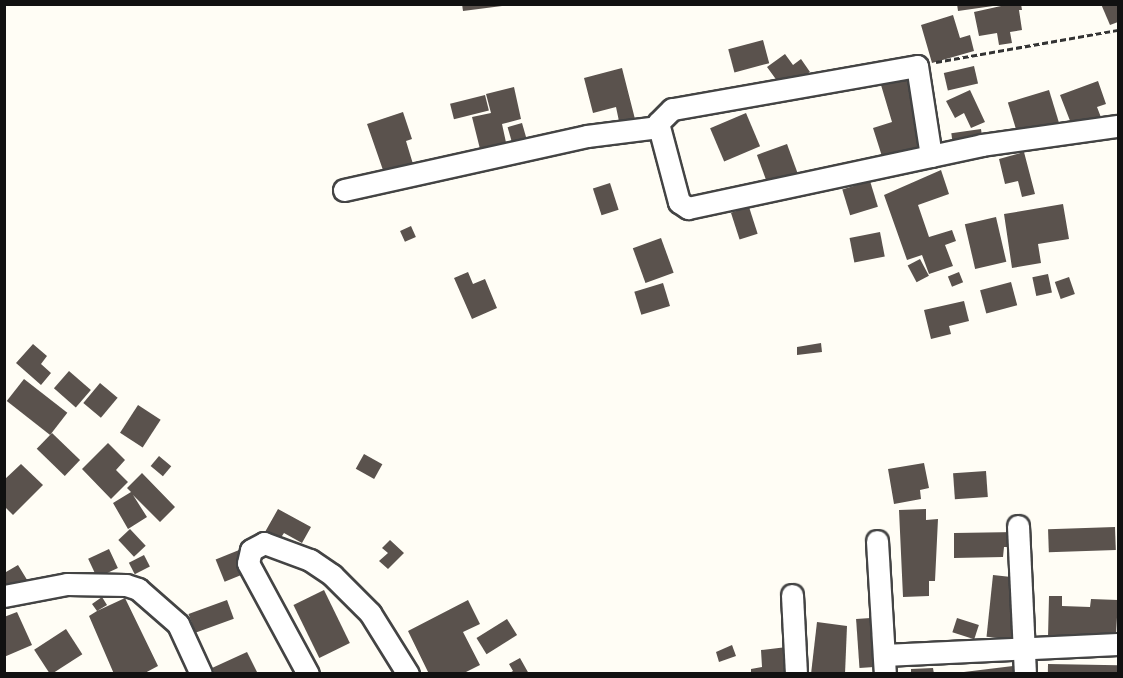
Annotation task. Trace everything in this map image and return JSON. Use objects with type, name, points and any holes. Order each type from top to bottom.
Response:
[{"type":"street","points":[[931,156],[917,66],[672,109],[663,116],[658,127],[679,202],[688,208],[931,156],[1119,126]]},
{"type":"street","points":[[344,190],[587,136],[658,127]]},
{"type":"street","points":[[1018,526],[1025,674]]},
{"type":"street","points":[[877,541],[885,664],[1025,648],[1119,644]]},
{"type":"street","points":[[308,674],[248,563],[251,550],[264,543],[310,560],[332,574],[370,613],[408,674]]},
{"type":"street","points":[[4,596],[68,584],[126,585],[138,589],[178,624],[201,674]]},
{"type":"street","points":[[792,595],[796,674]]},
{"type":"path","points":[[917,66],[1119,30]]},
{"type":"building","points":[[462,4],[502,4],[502,6],[463,11]]},
{"type":"building","points":[[957,4],[993,4],[993,6],[958,11]]},
{"type":"building","points":[[1010,4],[1021,4],[1022,10],[1019,10],[1022,30],[1010,32],[1012,43],[999,45],[997,33],[979,36],[974,12]]},
{"type":"building","points":[[1101,4],[1118,4],[1118,22],[1110,25]]},
{"type":"building","points":[[953,15],[960,38],[970,35],[974,51],[932,63],[921,25]]},
{"type":"building","points":[[763,40],[769,63],[734,72],[728,49]]},
{"type":"building","points":[[785,54],[793,65],[801,59],[810,72],[783,89],[767,67]]},
{"type":"building","points":[[974,66],[978,84],[948,91],[944,73]]},
{"type":"building","points":[[622,68],[636,123],[620,126],[616,107],[593,113],[584,78]]},
{"type":"building","points":[[920,73],[929,156],[886,169],[873,128],[892,122],[881,85]]},
{"type":"building","points":[[1098,81],[1106,104],[1097,107],[1102,120],[1074,131],[1060,95]]},
{"type":"building","points":[[514,87],[521,119],[502,124],[507,147],[481,153],[472,117],[491,113],[486,94]]},
{"type":"building","points":[[970,90],[985,122],[971,128],[964,113],[955,118],[946,101]]},
{"type":"building","points":[[1049,90],[1061,130],[1020,143],[1008,103]]},
{"type":"building","points":[[485,95],[489,111],[454,119],[450,104]]},
{"type":"building","points":[[403,112],[412,139],[406,141],[413,164],[384,173],[367,124]]},
{"type":"building","points":[[746,113],[760,146],[724,161],[710,128]]},
{"type":"building","points":[[522,123],[527,140],[513,144],[508,127]]},
{"type":"building","points":[[981,129],[983,143],[953,147],[951,133]]},
{"type":"building","points":[[787,144],[800,179],[770,190],[757,155]]},
{"type":"building","points":[[1024,152],[1035,194],[1022,197],[1018,181],[1005,184],[999,159]]},
{"type":"building","points":[[941,170],[949,194],[918,205],[929,237],[952,230],[956,241],[945,245],[953,266],[929,274],[922,255],[907,260],[884,195]]},
{"type":"building","points":[[870,181],[878,207],[850,215],[842,189]]},
{"type":"building","points":[[610,183],[619,210],[602,215],[593,189]]},
{"type":"building","points":[[1063,204],[1069,239],[1038,244],[1041,263],[1012,268],[1004,214]]},
{"type":"building","points":[[749,207],[758,234],[740,240],[731,213]]},
{"type":"building","points":[[996,217],[1006,262],[975,269],[965,224]]},
{"type":"building","points":[[411,226],[416,237],[405,242],[400,231]]},
{"type":"building","points":[[880,232],[885,257],[854,262],[850,238]]},
{"type":"building","points":[[661,238],[674,273],[645,283],[633,248]]},
{"type":"building","points":[[920,259],[929,276],[917,282],[908,266]]},
{"type":"building","points":[[468,272],[473,284],[485,279],[497,308],[472,319],[454,278]]},
{"type":"building","points":[[959,272],[963,282],[952,287],[948,276]]},
{"type":"building","points":[[1048,274],[1052,293],[1036,296],[1032,277]]},
{"type":"building","points":[[1069,277],[1075,294],[1061,299],[1055,282]]},
{"type":"building","points":[[1011,282],[1017,305],[986,313],[980,290]]},
{"type":"building","points":[[663,283],[670,306],[641,315],[634,292]]},
{"type":"building","points":[[964,301],[969,321],[949,326],[951,334],[931,339],[924,310]]},
{"type":"building","points":[[821,343],[822,352],[797,355],[797,347]]},
{"type":"building","points":[[33,344],[47,356],[41,364],[51,373],[41,385],[16,363]]},
{"type":"building","points":[[69,371],[91,390],[76,407],[54,388]]},
{"type":"building","points":[[24,379],[67,413],[50,435],[7,401]]},
{"type":"building","points":[[100,383],[118,398],[101,418],[83,403]]},
{"type":"building","points":[[138,405],[161,420],[143,447],[120,433]]},
{"type":"building","points":[[52,433],[80,460],[65,476],[37,449]]},
{"type":"building","points":[[108,443],[125,460],[116,470],[128,482],[111,499],[82,469]]},
{"type":"building","points":[[364,454],[382,464],[374,479],[356,469]]},
{"type":"building","points":[[159,456],[171,466],[163,476],[151,466]]},
{"type":"building","points":[[924,463],[929,488],[920,490],[921,499],[894,504],[888,469]]},
{"type":"building","points":[[21,464],[43,485],[13,515],[4,506],[4,480]]},
{"type":"building","points":[[986,471],[988,497],[955,499],[953,473]]},
{"type":"building","points":[[142,473],[175,507],[160,522],[133,495],[147,517],[128,529],[113,503],[131,492],[127,488]]},
{"type":"building","points":[[278,509],[311,527],[302,543],[284,533],[280,539],[265,532]]},
{"type":"building","points":[[926,509],[926,520],[938,519],[935,581],[929,581],[929,596],[903,597],[899,510]]},
{"type":"building","points":[[1115,527],[1116,550],[1049,552],[1048,529]]},
{"type":"building","points":[[130,529],[146,546],[134,557],[118,540]]},
{"type":"building","points":[[1017,532],[1017,547],[1004,547],[1003,557],[954,558],[954,533]]},
{"type":"building","points":[[390,540],[404,553],[388,569],[379,561],[388,553],[382,548]]},
{"type":"building","points":[[249,546],[258,568],[225,582],[216,559]]},
{"type":"building","points":[[109,549],[118,568],[97,578],[88,559]]},
{"type":"building","points":[[144,555],[150,567],[135,574],[129,563]]},
{"type":"building","points":[[18,565],[29,583],[4,597],[4,569],[6,572]]},
{"type":"building","points":[[993,575],[1023,578],[1016,640],[987,637]]},
{"type":"building","points":[[324,590],[350,643],[319,658],[293,605]]},
{"type":"building","points":[[1049,596],[1062,596],[1062,606],[1090,607],[1091,599],[1118,600],[1116,635],[1048,637]]},
{"type":"building","points":[[102,597],[107,605],[97,611],[92,604]]},
{"type":"building","points":[[125,598],[158,666],[143,674],[114,674],[89,616]]},
{"type":"building","points":[[227,600],[234,619],[195,633],[188,614]]},
{"type":"building","points":[[468,600],[480,624],[463,632],[480,665],[462,674],[429,674],[408,631]]},
{"type":"building","points":[[17,612],[32,645],[4,657],[4,617]]},
{"type":"building","points":[[885,617],[888,666],[859,668],[856,619]]},
{"type":"building","points":[[957,618],[979,625],[974,639],[952,632]]},
{"type":"building","points":[[507,619],[517,635],[487,654],[476,638]]},
{"type":"building","points":[[817,622],[847,626],[845,674],[811,674]]},
{"type":"building","points":[[66,629],[82,654],[50,674],[34,650]]},
{"type":"building","points":[[732,645],[736,656],[719,662],[716,652]]},
{"type":"building","points":[[787,647],[789,674],[751,674],[751,669],[762,667],[761,650]]},
{"type":"building","points":[[247,652],[258,674],[215,674],[212,668]]},
{"type":"building","points":[[520,658],[529,674],[508,674],[513,671],[509,664]]},
{"type":"building","points":[[1048,664],[1118,665],[1118,674],[1048,674]]},
{"type":"building","points":[[1013,666],[1013,674],[948,674]]},
{"type":"building","points":[[933,668],[934,674],[911,674],[911,669]]}]
